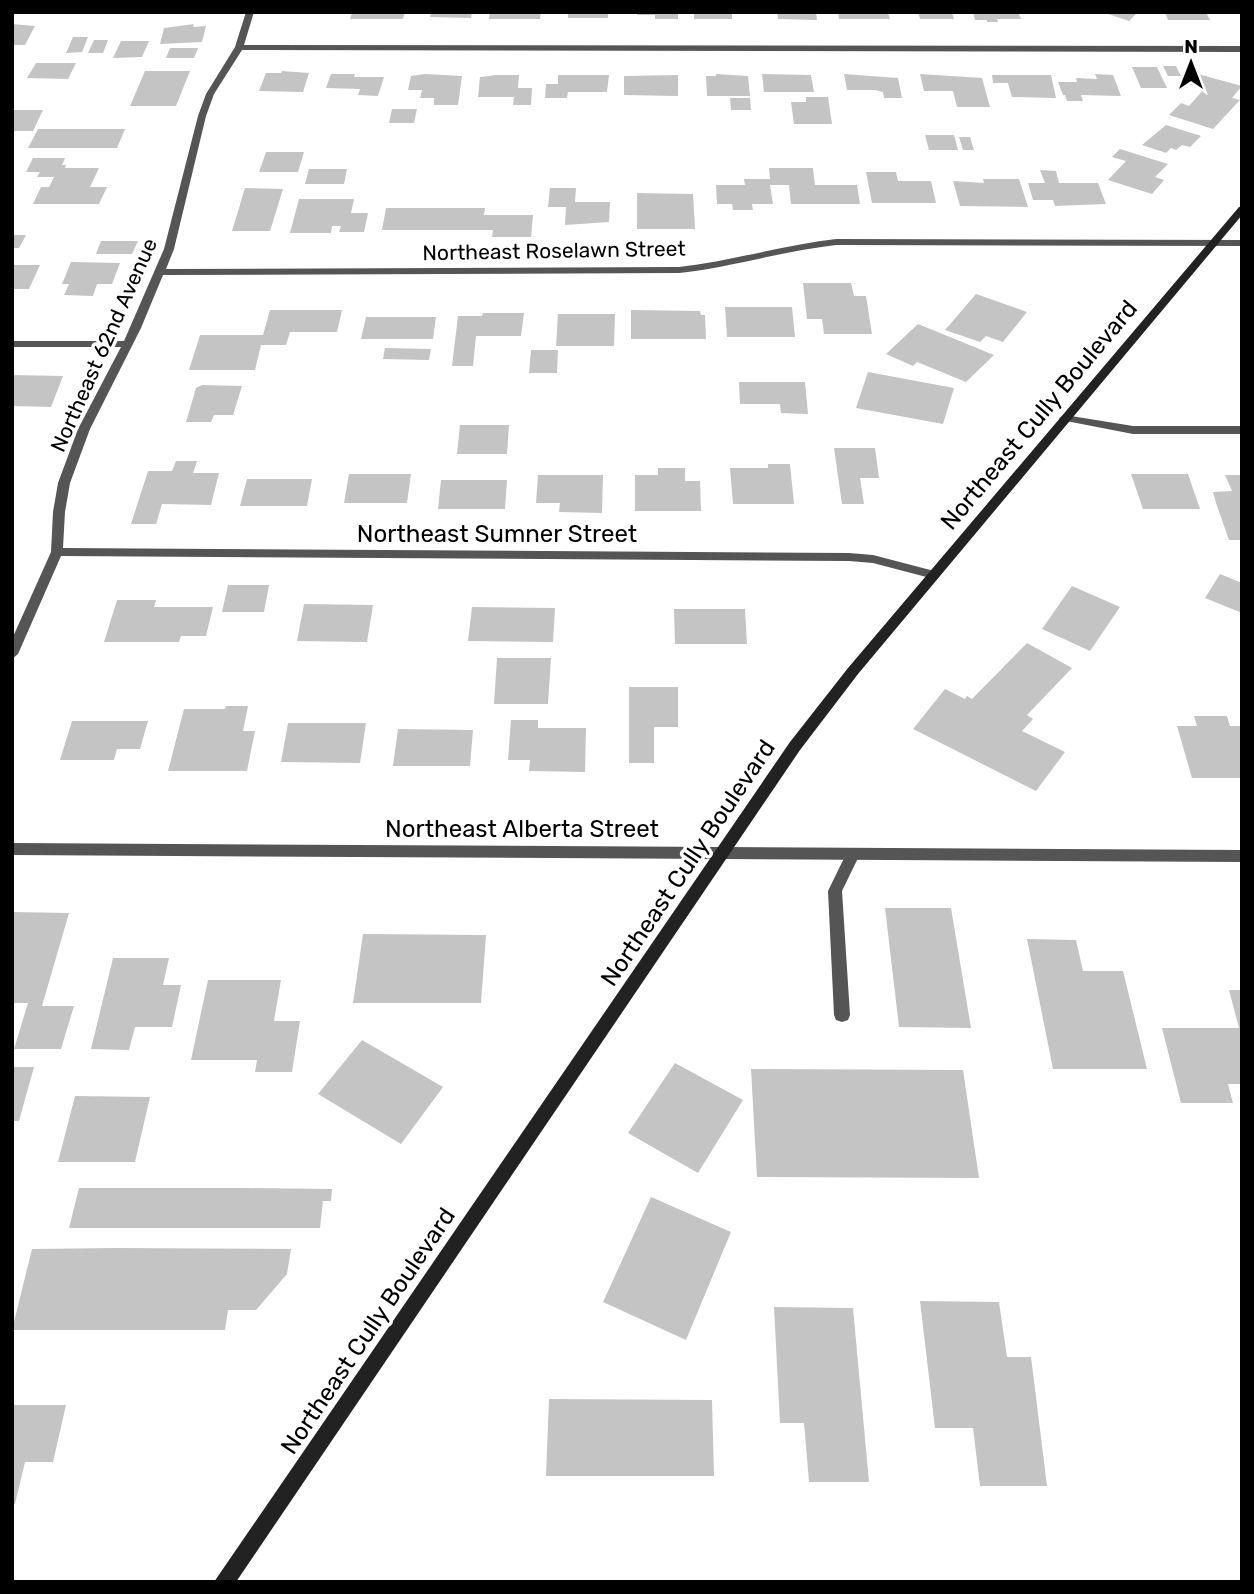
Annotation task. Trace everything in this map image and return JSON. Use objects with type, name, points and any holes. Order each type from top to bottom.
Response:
[{"type":"main road","name":"Northeast Cully Boulevard","points":[[224,1582],[811,725],[1242,209]]},
{"type":"street","name":"Northeast 62nd Avenue","points":[[12,654],[57,552],[64,483],[84,429],[128,344],[158,272],[178,220],[202,116],[215,85],[239,47],[250,12]]},
{"type":"street","points":[[239,47],[1242,49]]},
{"type":"street","name":"Northeast Roselawn Street","points":[[158,272],[630,272],[714,266],[802,246],[836,242],[1242,243]]},
{"type":"street","points":[[12,344],[128,344]]},
{"type":"street","points":[[1065,418],[1133,430],[1242,430]]},
{"type":"street","name":"Northeast Sumner Street","points":[[57,552],[849,557],[873,559],[934,575]]},
{"type":"street","name":"Northeast Alberta Street","points":[[12,849],[1242,856]]},
{"type":"street","points":[[842,1015],[835,891],[853,854]]},
{"type":"building","points":[[352,12],[405,12],[403,19],[350,19]]},
{"type":"building","points":[[431,12],[472,12],[471,18],[430,17]]},
{"type":"building","points":[[490,12],[541,12],[540,19],[489,19]]},
{"type":"building","points":[[568,12],[608,12],[608,18],[568,18]]},
{"type":"building","points":[[637,12],[678,12],[678,19],[655,19],[655,15],[637,15]]},
{"type":"building","points":[[694,12],[732,12],[732,19],[694,19]]},
{"type":"building","points":[[777,12],[816,12],[817,20],[778,19]]},
{"type":"building","points":[[838,12],[888,12],[890,19],[839,19]]},
{"type":"building","points":[[918,12],[952,12],[954,19],[920,19]]},
{"type":"building","points":[[973,12],[1018,12],[1021,19],[997,19],[998,22],[987,22],[975,20]]},
{"type":"building","points":[[1102,12],[1138,12],[1129,21]]},
{"type":"building","points":[[1165,12],[1206,12],[1210,20],[1168,20]]},
{"type":"building","points":[[12,24],[35,26],[25,45],[12,45]]},
{"type":"building","points":[[194,24],[193,27],[206,26],[202,42],[160,44],[164,28]]},
{"type":"building","points":[[73,37],[88,37],[82,52],[66,53]]},
{"type":"building","points":[[94,40],[108,40],[103,53],[88,53]]},
{"type":"building","points":[[121,41],[149,41],[142,57],[113,58]]},
{"type":"building","points":[[170,48],[198,48],[194,58],[166,58]]},
{"type":"building","points":[[36,63],[76,63],[68,79],[27,78]]},
{"type":"building","points":[[1163,66],[1176,66],[1181,76],[1168,76]]},
{"type":"building","points":[[1132,67],[1157,67],[1167,88],[1141,88]]},
{"type":"building","points":[[145,71],[190,71],[176,106],[130,106]]},
{"type":"building","points":[[266,73],[309,73],[303,92],[259,91]]},
{"type":"building","points":[[331,74],[384,77],[378,96],[358,95],[360,89],[326,88]]},
{"type":"building","points":[[762,74],[811,75],[814,92],[764,92]]},
{"type":"building","points":[[844,74],[898,78],[902,98],[884,98],[883,92],[875,90],[847,90]]},
{"type":"building","points":[[920,74],[982,78],[990,107],[957,107],[953,91],[924,91]]},
{"type":"building","points":[[1095,74],[1113,75],[1121,96],[1081,95],[1083,101],[1067,101],[1058,82],[1077,82],[1076,78],[1097,79]]},
{"type":"building","points":[[1198,74],[1242,86],[1232,98],[1240,100],[1213,129],[1169,115],[1181,103],[1189,106],[1204,89],[1188,84]]},
{"type":"building","points":[[519,75],[518,88],[532,88],[531,105],[513,105],[514,97],[478,97],[480,77]]},
{"type":"building","points":[[558,75],[609,75],[607,92],[568,92],[567,98],[545,98],[546,84],[558,84]]},
{"type":"building","points":[[678,75],[678,96],[624,95],[624,76]]},
{"type":"building","points":[[992,75],[1051,75],[1056,98],[1012,97],[1008,83],[993,83]]},
{"type":"building","points":[[411,76],[462,76],[458,105],[434,105],[434,98],[420,98],[422,90],[408,90]]},
{"type":"building","points":[[706,76],[748,76],[750,96],[707,96]]},
{"type":"building","points":[[806,97],[828,97],[832,124],[794,124],[791,102],[806,102]]},
{"type":"building","points":[[730,98],[750,98],[751,110],[731,110]]},
{"type":"building","points":[[392,109],[417,109],[414,123],[389,123]]},
{"type":"building","points":[[12,110],[43,110],[33,131],[12,131]]},
{"type":"building","points":[[1166,125],[1201,136],[1190,147],[1182,145],[1176,150],[1171,148],[1166,153],[1142,145]]},
{"type":"building","points":[[38,129],[125,129],[117,148],[28,148]]},
{"type":"building","points":[[925,135],[954,135],[958,150],[929,150]]},
{"type":"building","points":[[959,137],[970,137],[974,150],[963,150]]},
{"type":"building","points":[[1120,149],[1168,164],[1155,177],[1164,180],[1152,194],[1108,180],[1126,161],[1112,157]]},
{"type":"building","points":[[266,152],[304,152],[298,172],[259,172]]},
{"type":"building","points":[[33,158],[65,158],[62,165],[66,165],[65,168],[99,168],[90,187],[107,187],[99,204],[33,204],[41,187],[49,187],[54,177],[37,177],[40,172],[26,172]]},
{"type":"building","points":[[769,168],[813,168],[815,185],[857,185],[860,204],[791,204],[789,185],[770,185],[773,204],[752,204],[753,210],[733,210],[732,204],[717,204],[716,185],[745,185],[744,179],[770,179]]},
{"type":"building","points":[[309,169],[347,169],[344,184],[305,184]]},
{"type":"building","points":[[1040,170],[1056,171],[1059,183],[1098,183],[1106,204],[1055,206],[1053,200],[1033,200],[1028,183],[1045,183]]},
{"type":"building","points":[[866,172],[896,172],[898,181],[931,181],[936,203],[872,203]]},
{"type":"building","points":[[983,179],[1019,179],[1028,207],[960,206],[953,181],[984,183]]},
{"type":"building","points":[[245,188],[283,189],[270,231],[232,231]]},
{"type":"building","points":[[550,188],[576,188],[575,202],[610,202],[609,222],[565,225],[566,207],[548,207]]},
{"type":"building","points":[[637,193],[693,194],[695,229],[637,229]]},
{"type":"building","points":[[299,199],[354,199],[351,213],[368,213],[364,232],[339,232],[341,226],[332,226],[331,233],[290,233]]},
{"type":"building","points":[[386,208],[485,208],[484,215],[533,215],[531,237],[492,237],[493,230],[382,230]]},
{"type":"building","points":[[12,235],[26,235],[19,248],[12,248]]},
{"type":"building","points":[[101,241],[138,241],[132,254],[96,254]]},
{"type":"building","points":[[71,262],[120,263],[112,284],[97,284],[93,296],[64,295],[69,284],[62,284]]},
{"type":"building","points":[[12,265],[40,265],[29,289],[12,289]]},
{"type":"building","points":[[803,283],[851,283],[854,296],[866,296],[872,334],[824,334],[822,319],[807,319]]},
{"type":"building","points":[[976,294],[1027,312],[1003,342],[986,336],[980,342],[945,330]]},
{"type":"building","points":[[725,307],[792,307],[795,337],[727,337]]},
{"type":"building","points":[[270,310],[342,310],[337,332],[290,332],[286,345],[261,345],[255,370],[189,370],[200,335],[263,335]]},
{"type":"building","points":[[631,310],[700,311],[701,315],[705,315],[706,339],[631,339]]},
{"type":"building","points":[[483,313],[524,313],[521,336],[476,336],[473,366],[452,366],[458,316],[482,316]]},
{"type":"building","points":[[558,314],[615,314],[614,346],[556,346]]},
{"type":"building","points":[[366,317],[436,317],[433,339],[361,339]]},
{"type":"building","points":[[918,324],[994,355],[966,382],[917,362],[913,366],[886,354]]},
{"type":"building","points":[[385,348],[431,349],[429,360],[383,359]]},
{"type":"building","points":[[531,350],[558,350],[557,373],[529,373]]},
{"type":"building","points":[[868,372],[954,388],[943,424],[856,408]]},
{"type":"building","points":[[12,375],[63,376],[51,407],[12,406]]},
{"type":"building","points":[[739,382],[805,382],[808,414],[781,413],[780,404],[740,404]]},
{"type":"building","points":[[202,385],[242,386],[233,415],[214,415],[211,422],[186,422],[196,388]]},
{"type":"building","points":[[460,425],[509,425],[507,454],[457,454]]},
{"type":"building","points":[[834,448],[875,448],[879,478],[860,478],[864,504],[842,504]]},
{"type":"building","points":[[176,461],[197,461],[193,473],[219,473],[211,505],[162,504],[156,524],[131,524],[148,471],[172,471]]},
{"type":"building","points":[[768,464],[790,464],[794,504],[733,504],[730,468],[768,468]]},
{"type":"building","points":[[658,468],[685,468],[685,481],[700,481],[701,511],[635,511],[635,475],[658,475]]},
{"type":"building","points":[[349,474],[411,474],[407,503],[344,503]]},
{"type":"building","points":[[1131,474],[1188,474],[1200,509],[1143,509]]},
{"type":"building","points":[[538,475],[603,475],[602,513],[559,512],[560,503],[536,503]]},
{"type":"building","points":[[1225,475],[1242,475],[1242,540],[1229,540],[1213,492],[1232,491]]},
{"type":"building","points":[[247,479],[312,479],[307,506],[240,506]]},
{"type":"building","points":[[441,480],[507,480],[505,509],[438,509]]},
{"type":"building","points":[[1220,574],[1242,583],[1242,613],[1205,598]]},
{"type":"building","points":[[228,585],[269,585],[264,612],[222,612]]},
{"type":"building","points":[[1072,586],[1120,607],[1090,651],[1042,629]]},
{"type":"building","points":[[117,600],[156,600],[154,607],[213,607],[206,636],[181,636],[179,642],[104,642]]},
{"type":"building","points":[[304,604],[373,605],[367,642],[297,641]]},
{"type":"building","points":[[472,607],[555,608],[553,642],[468,641]]},
{"type":"building","points":[[674,609],[745,609],[747,644],[675,644]]},
{"type":"building","points":[[1027,643],[1072,668],[1027,715],[1033,719],[1022,731],[1065,752],[1036,791],[913,729],[945,689],[965,699],[967,696],[972,699]]},
{"type":"building","points":[[497,658],[551,658],[548,704],[494,704]]},
{"type":"building","points":[[629,687],[678,687],[678,727],[654,727],[654,763],[629,763]]},
{"type":"building","points":[[226,706],[248,706],[243,731],[255,731],[247,771],[168,771],[184,709],[225,709]]},
{"type":"building","points":[[1194,716],[1227,716],[1230,726],[1242,726],[1242,778],[1192,778],[1177,726],[1197,726]]},
{"type":"building","points":[[511,720],[538,720],[538,728],[586,728],[585,772],[529,771],[530,760],[508,760]]},
{"type":"building","points":[[72,721],[148,721],[140,749],[117,749],[114,760],[60,760]]},
{"type":"building","points":[[288,723],[366,723],[360,763],[281,762]]},
{"type":"building","points":[[398,729],[473,730],[470,766],[393,766]]},
{"type":"building","points":[[885,908],[951,908],[971,1028],[899,1027]]},
{"type":"building","points":[[12,912],[69,913],[42,1006],[74,1006],[61,1049],[14,1049],[28,1003],[12,1003]]},
{"type":"building","points":[[363,934],[486,935],[481,1003],[353,1003]]},
{"type":"building","points":[[1027,939],[1076,940],[1083,971],[1123,971],[1147,1069],[1053,1069]]},
{"type":"building","points":[[113,958],[169,958],[163,985],[181,985],[172,1027],[135,1027],[129,1050],[91,1049]]},
{"type":"building","points":[[208,980],[281,980],[274,1021],[300,1021],[292,1072],[255,1072],[257,1060],[191,1060]]},
{"type":"building","points":[[1229,990],[1242,990],[1242,1084],[1228,1084],[1233,1103],[1181,1103],[1162,1028],[1239,1028]]},
{"type":"building","points":[[362,1040],[443,1087],[401,1144],[318,1094]]},
{"type":"building","points":[[675,1063],[743,1100],[698,1173],[628,1133]]},
{"type":"building","points":[[12,1067],[34,1067],[19,1121],[12,1121]]},
{"type":"building","points":[[751,1069],[963,1070],[979,1178],[757,1177]]},
{"type":"building","points":[[75,1096],[150,1097],[135,1162],[58,1162]]},
{"type":"building","points":[[79,1188],[332,1189],[331,1201],[323,1201],[320,1228],[69,1228]]},
{"type":"building","points":[[651,1197],[731,1232],[686,1340],[603,1302]]},
{"type":"building","points":[[32,1249],[291,1249],[287,1274],[256,1310],[228,1310],[225,1330],[12,1330]]},
{"type":"building","points":[[920,1301],[999,1302],[1007,1357],[1031,1357],[1047,1486],[980,1486],[973,1428],[935,1428]]},
{"type":"building","points":[[774,1307],[853,1308],[869,1482],[809,1482],[804,1423],[780,1423]]},
{"type":"building","points":[[549,1399],[712,1400],[714,1476],[546,1476]]},
{"type":"building","points":[[12,1405],[66,1405],[53,1462],[25,1462],[15,1504],[12,1504]]}]
